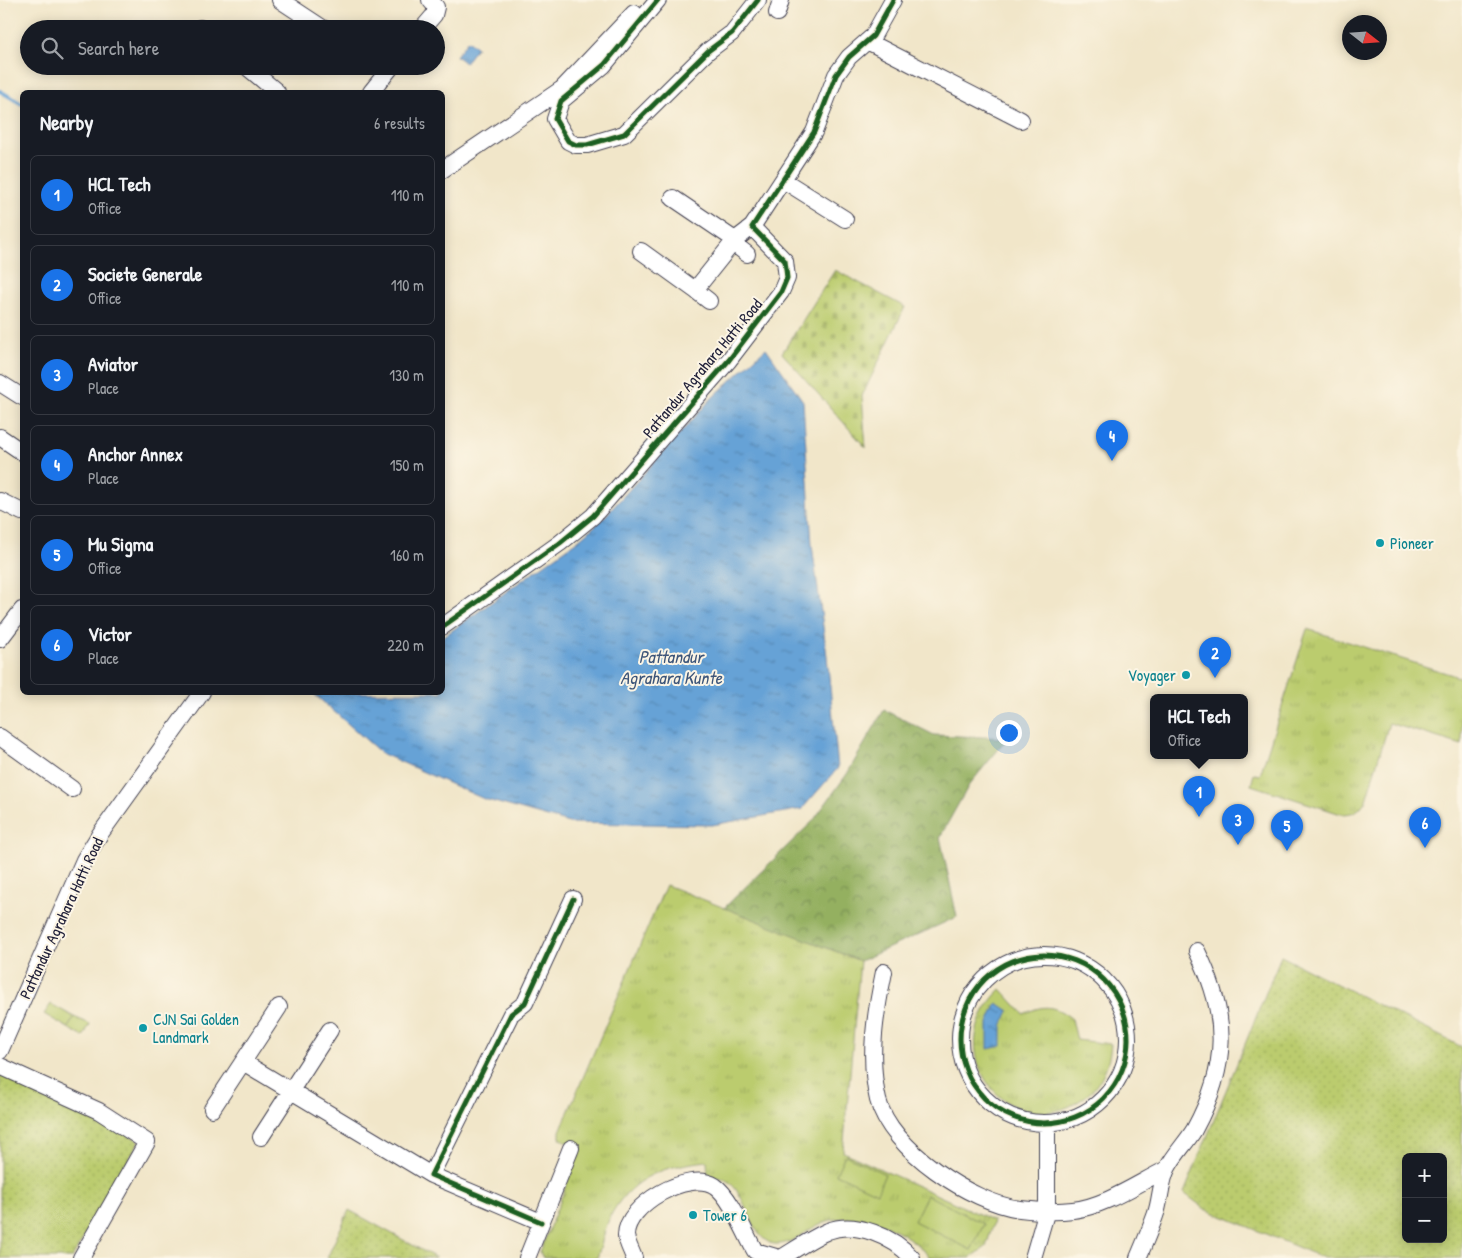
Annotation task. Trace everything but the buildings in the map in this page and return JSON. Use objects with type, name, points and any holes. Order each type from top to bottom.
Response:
[{"type":"street","points":[[280,0],[310,20]]},
{"type":"street","points":[[429,20],[436,7],[430,0]]},
{"type":"street","points":[[445,168],[562,88],[646,0]]},
{"type":"street","points":[[658,0],[604,64],[561,102],[555,119],[568,141],[587,145],[624,134],[708,51],[732,33],[758,0]]},
{"type":"street","points":[[695,290],[734,241],[752,227],[820,120],[836,75],[849,57],[868,41],[880,25],[893,0]]},
{"type":"street","points":[[868,41],[1020,120]]},
{"type":"street","points":[[257,75],[275,90]]},
{"type":"street","points":[[373,90],[383,75]]},
{"type":"street","points":[[783,180],[845,219]]},
{"type":"street","points":[[673,198],[734,241],[747,254]]},
{"type":"street","name":"Pattandur Agrahara Hatti Road","points":[[445,625],[560,543],[592,516],[728,360],[781,292],[787,278],[785,261],[752,227]]},
{"type":"street","points":[[642,251],[709,301]]},
{"type":"street","points":[[0,383],[20,396]]},
{"type":"street","points":[[0,437],[20,451]]},
{"type":"street","points":[[0,501],[20,511]]},
{"type":"street","points":[[0,639],[20,613]]},
{"type":"street","name":"Pattandur Agrahara Hatti Road","points":[[0,1051],[84,860],[100,834],[200,695]]},
{"type":"street","points":[[0,737],[72,789]]},
{"type":"street","points":[[431,1175],[511,1014],[525,1004],[573,899]]},
{"type":"street","points":[[1138,1258],[1156,1215],[1167,1169],[1193,1131],[1207,1104],[1219,1064],[1221,1028],[1216,994],[1197,951]]},
{"type":"street","points":[[1035,954],[1062,955],[1087,965],[1108,982],[1122,1006],[1129,1032],[1126,1060],[1115,1085],[1097,1105],[1073,1118],[1047,1124],[1021,1121],[998,1110],[978,1093],[965,1070],[960,1045],[962,1019],[972,995],[982,982],[988,975],[1010,961],[1035,954]]},
{"type":"street","points":[[884,972],[878,1002],[872,1065],[879,1102],[897,1135],[917,1156],[938,1173],[964,1189],[992,1202],[1019,1209],[1074,1210],[1100,1202],[1167,1169]]},
{"type":"street","points":[[212,1109],[279,1008]]},
{"type":"street","points":[[261,1137],[330,1030]]},
{"type":"street","points":[[243,1062],[431,1175],[541,1222]]},
{"type":"street","points":[[0,1066],[99,1111],[147,1142],[81,1258]]},
{"type":"street","points":[[1034,1258],[1047,1210],[1047,1124]]},
{"type":"street","points":[[527,1258],[571,1148]]},
{"type":"street","points":[[634,1258],[626,1236],[632,1219],[650,1199],[669,1188],[697,1181],[714,1186],[724,1194],[751,1255],[780,1258],[829,1230],[853,1228],[881,1236],[896,1243],[912,1258]]},
{"type":"green space","points":[[835,270],[905,307],[862,396],[866,448],[782,353]]},
{"type":"green space","points":[[1307,629],[1462,678],[1462,745],[1389,723],[1366,800],[1356,811],[1349,813],[1341,814],[1251,785],[1254,774],[1260,775]]},
{"type":"green space","points":[[884,710],[934,735],[1008,738],[969,785],[940,837],[957,917],[860,961],[724,908],[813,821],[847,774]]},
{"type":"green space","points":[[666,885],[860,961],[843,1152],[994,1221],[986,1247],[970,1258],[930,1258],[909,1238],[896,1230],[866,1220],[851,1218],[836,1219],[822,1223],[790,1241],[777,1244],[770,1243],[756,1230],[743,1202],[732,1185],[722,1178],[708,1177],[707,1161],[665,1170],[641,1181],[630,1190],[612,1213],[605,1229],[597,1258],[543,1258],[540,1252],[580,1150],[560,1138],[560,1131]]},
{"type":"green space","points":[[1281,956],[1462,1047],[1462,1258],[1324,1258],[1205,1209],[1184,1193]]},
{"type":"green space","points":[[1001,989],[1024,1014],[1043,1007],[1060,1011],[1072,1019],[1077,1040],[1111,1044],[1103,1075],[1089,1094],[1056,1111],[1030,1111],[1008,1103],[990,1086],[979,1065],[976,1040],[982,1014]]},
{"type":"green space","points":[[51,1004],[74,1017],[68,1028],[44,1014]]},
{"type":"green space","points":[[74,1017],[90,1024],[83,1037],[68,1028]]},
{"type":"green space","points":[[0,1073],[95,1114],[139,1141],[72,1258],[0,1258]]},
{"type":"green space","points":[[845,1155],[885,1174],[877,1193],[836,1174]]},
{"type":"green space","points":[[927,1195],[984,1224],[971,1250],[914,1221]]},
{"type":"green space","points":[[349,1210],[436,1258],[327,1258]]},
{"type":"water","points":[[468,40],[477,47],[465,63],[456,56]]},
{"type":"water","name":"Pattandur Agrahara Kunte","points":[[766,348],[803,401],[812,545],[827,656],[838,768],[802,809],[712,825],[569,823],[484,799],[381,753],[315,695],[445,695],[445,636],[577,541],[601,521],[712,398]]},
{"type":"water","points":[[997,1003],[1009,1011],[1002,1026],[1002,1046],[988,1049],[988,1023]]},
{"type":"waterway","points":[[0,91],[20,103]]},
{"type":"cycle path","points":[[658,0],[604,65],[561,101],[555,119],[568,141],[576,145],[587,145],[624,134],[708,51],[732,33],[758,0]]},
{"type":"cycle path","points":[[445,625],[560,543],[593,516],[729,360],[781,292],[787,278],[785,261],[752,227],[814,132],[836,75],[849,57],[873,36],[893,0]]},
{"type":"cycle path","points":[[541,1222],[431,1175],[511,1014],[525,1003],[573,899]]},
{"type":"cycle path","points":[[1052,955],[1076,961],[1104,979],[1122,1007],[1127,1023],[1128,1039],[1127,1055],[1122,1071],[1104,1099],[1091,1109],[1068,1120],[1036,1123],[1012,1117],[984,1099],[974,1086],[963,1063],[960,1031],[966,1007],[984,979],[997,969],[1020,958],[1052,955]]},
{"type":"place","name":"Anchor Annex","points":[[1112,461]]},
{"type":"place","name":"Pioneer","points":[[1380,543]]},
{"type":"place","name":"Voyager","points":[[1186,675]]},
{"type":"place","name":"Societe Generale","points":[[1215,678]]},
{"type":"place","name":"HCL Tech","points":[[1199,817]]},
{"type":"place","name":"Aviator","points":[[1238,845]]},
{"type":"place","name":"Victor","points":[[1425,848]]},
{"type":"place","name":"Mu Sigma","points":[[1287,851]]},
{"type":"place","name":"CJN Sai Golden Landmark","points":[[143,1028]]},
{"type":"place","name":"Tower 6","points":[[693,1215]]}]
